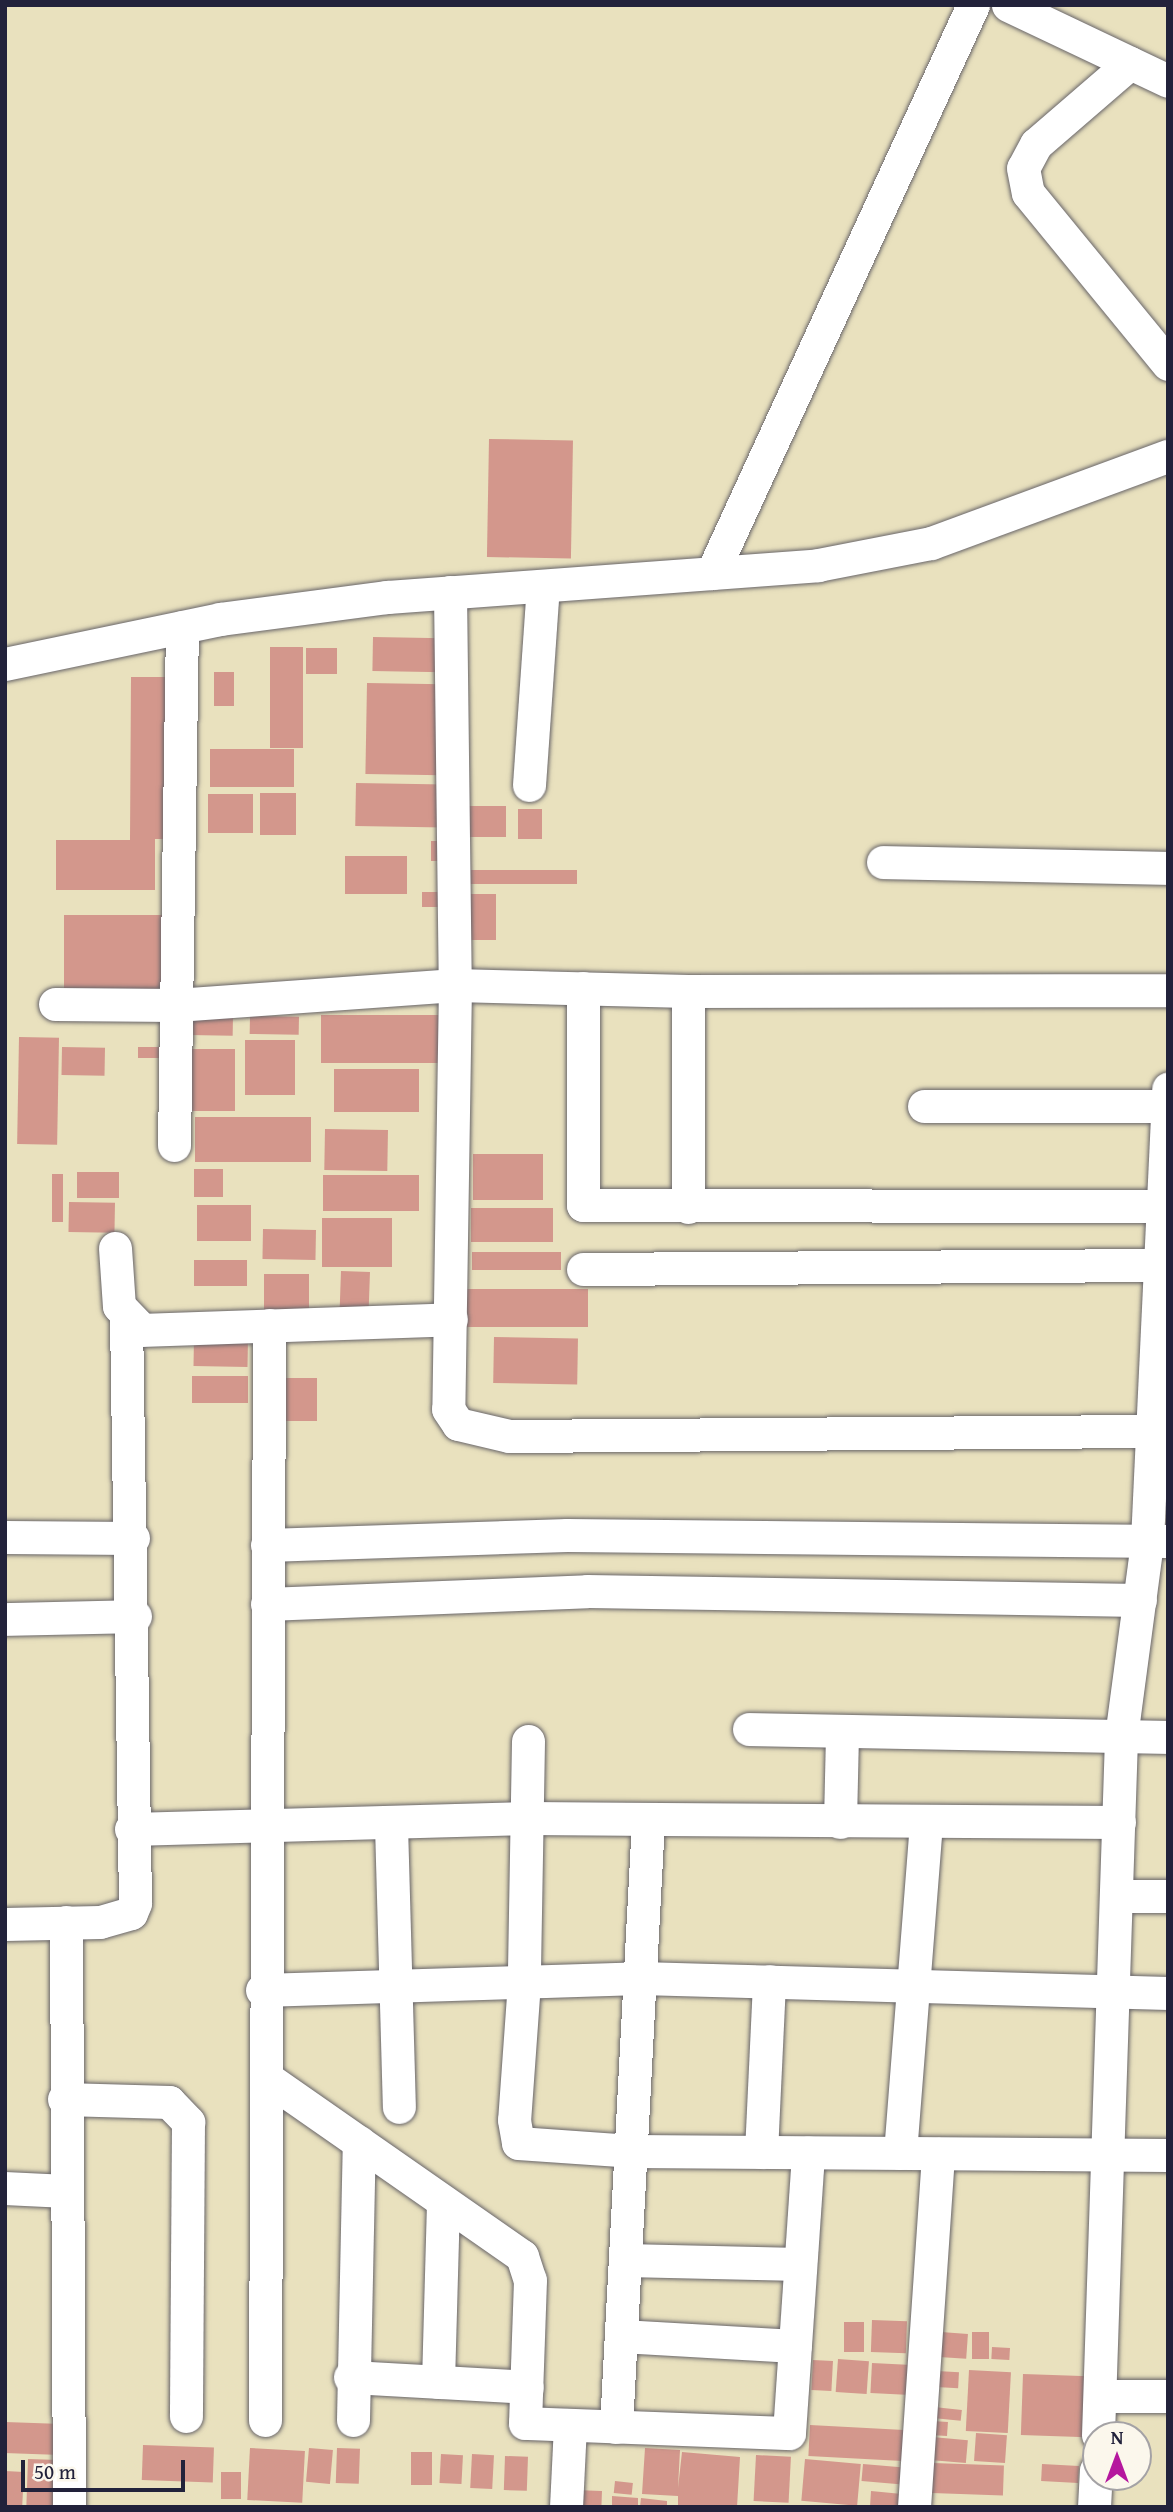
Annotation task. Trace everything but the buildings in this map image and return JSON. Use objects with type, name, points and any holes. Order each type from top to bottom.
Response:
[{"type":"street","points":[[712,573],[972,5]]},
{"type":"street","points":[[1008,5],[1048,13],[1130,63],[1168,81]]},
{"type":"street","points":[[1130,63],[1036,144],[1023,169],[1028,192],[1168,364]]},
{"type":"street","points":[[5,664],[182,627],[450,592],[818,565],[931,542],[1168,456]]},
{"type":"street","points":[[529,785],[543,586]]},
{"type":"street","points":[[450,592],[455,985],[451,1319],[447,1409],[458,1424],[509,1436],[1157,1441]]},
{"type":"street","points":[[174,1145],[182,627]]},
{"type":"street","points":[[883,862],[1168,868]]},
{"type":"street","points":[[55,1004],[176,1005],[455,985],[688,991],[1168,989]]},
{"type":"street","points":[[583,988],[583,1205],[1164,1206]]},
{"type":"street","points":[[688,991],[688,1207]]},
{"type":"street","points":[[924,1107],[1167,1100],[1164,1206],[1157,1265],[1162,1334],[1157,1441],[1157,1541],[1140,1600],[1121,1737],[1116,1993],[1106,2155],[1099,2421]]},
{"type":"street","points":[[5,1924],[66,1922],[131,1913],[135,1616],[126,1320],[114,1248]]},
{"type":"street","points":[[583,1269],[1157,1265]]},
{"type":"street","points":[[126,1320],[156,1331],[451,1319]]},
{"type":"street","points":[[265,2420],[271,2081],[262,1990],[269,1325]]},
{"type":"street","points":[[267,1545],[567,1535],[1157,1541]]},
{"type":"street","points":[[5,1537],[133,1538]]},
{"type":"street","points":[[267,1604],[587,1591],[1140,1600]]},
{"type":"street","points":[[5,1619],[135,1616]]},
{"type":"street","points":[[749,1730],[1168,1737]]},
{"type":"street","points":[[840,1822],[842,1732]]},
{"type":"street","points":[[528,1741],[524,1982],[514,2120],[519,2143],[631,2151],[1168,2155]]},
{"type":"street","points":[[131,1829],[264,1821],[391,1825],[528,1818],[926,1825],[1119,1822]]},
{"type":"street","points":[[616,2427],[648,1820]]},
{"type":"street","points":[[391,1825],[399,2107]]},
{"type":"street","points":[[900,2153],[917,1990],[926,1825]]},
{"type":"street","points":[[1118,1896],[1168,1896]]},
{"type":"street","points":[[66,1922],[64,2099],[69,2507]]},
{"type":"street","points":[[262,1990],[395,1988],[640,1978],[769,1981],[917,1990],[1168,1993]]},
{"type":"street","points":[[761,2152],[769,1981]]},
{"type":"street","points":[[271,2081],[522,2256],[530,2280],[525,2423],[789,2433],[808,2153]]},
{"type":"street","points":[[64,2099],[169,2102],[188,2122],[186,2416]]},
{"type":"street","points":[[353,2420],[350,2377],[359,2142]]},
{"type":"street","points":[[914,2507],[938,2154]]},
{"type":"street","points":[[5,2188],[65,2191]]},
{"type":"street","points":[[438,2382],[443,2202]]},
{"type":"street","points":[[625,2260],[800,2264]]},
{"type":"street","points":[[621,2336],[795,2346]]},
{"type":"street","points":[[350,2377],[527,2387]]},
{"type":"street","points":[[1100,2396],[1168,2396]]},
{"type":"street","points":[[566,2507],[570,2426]]}]
